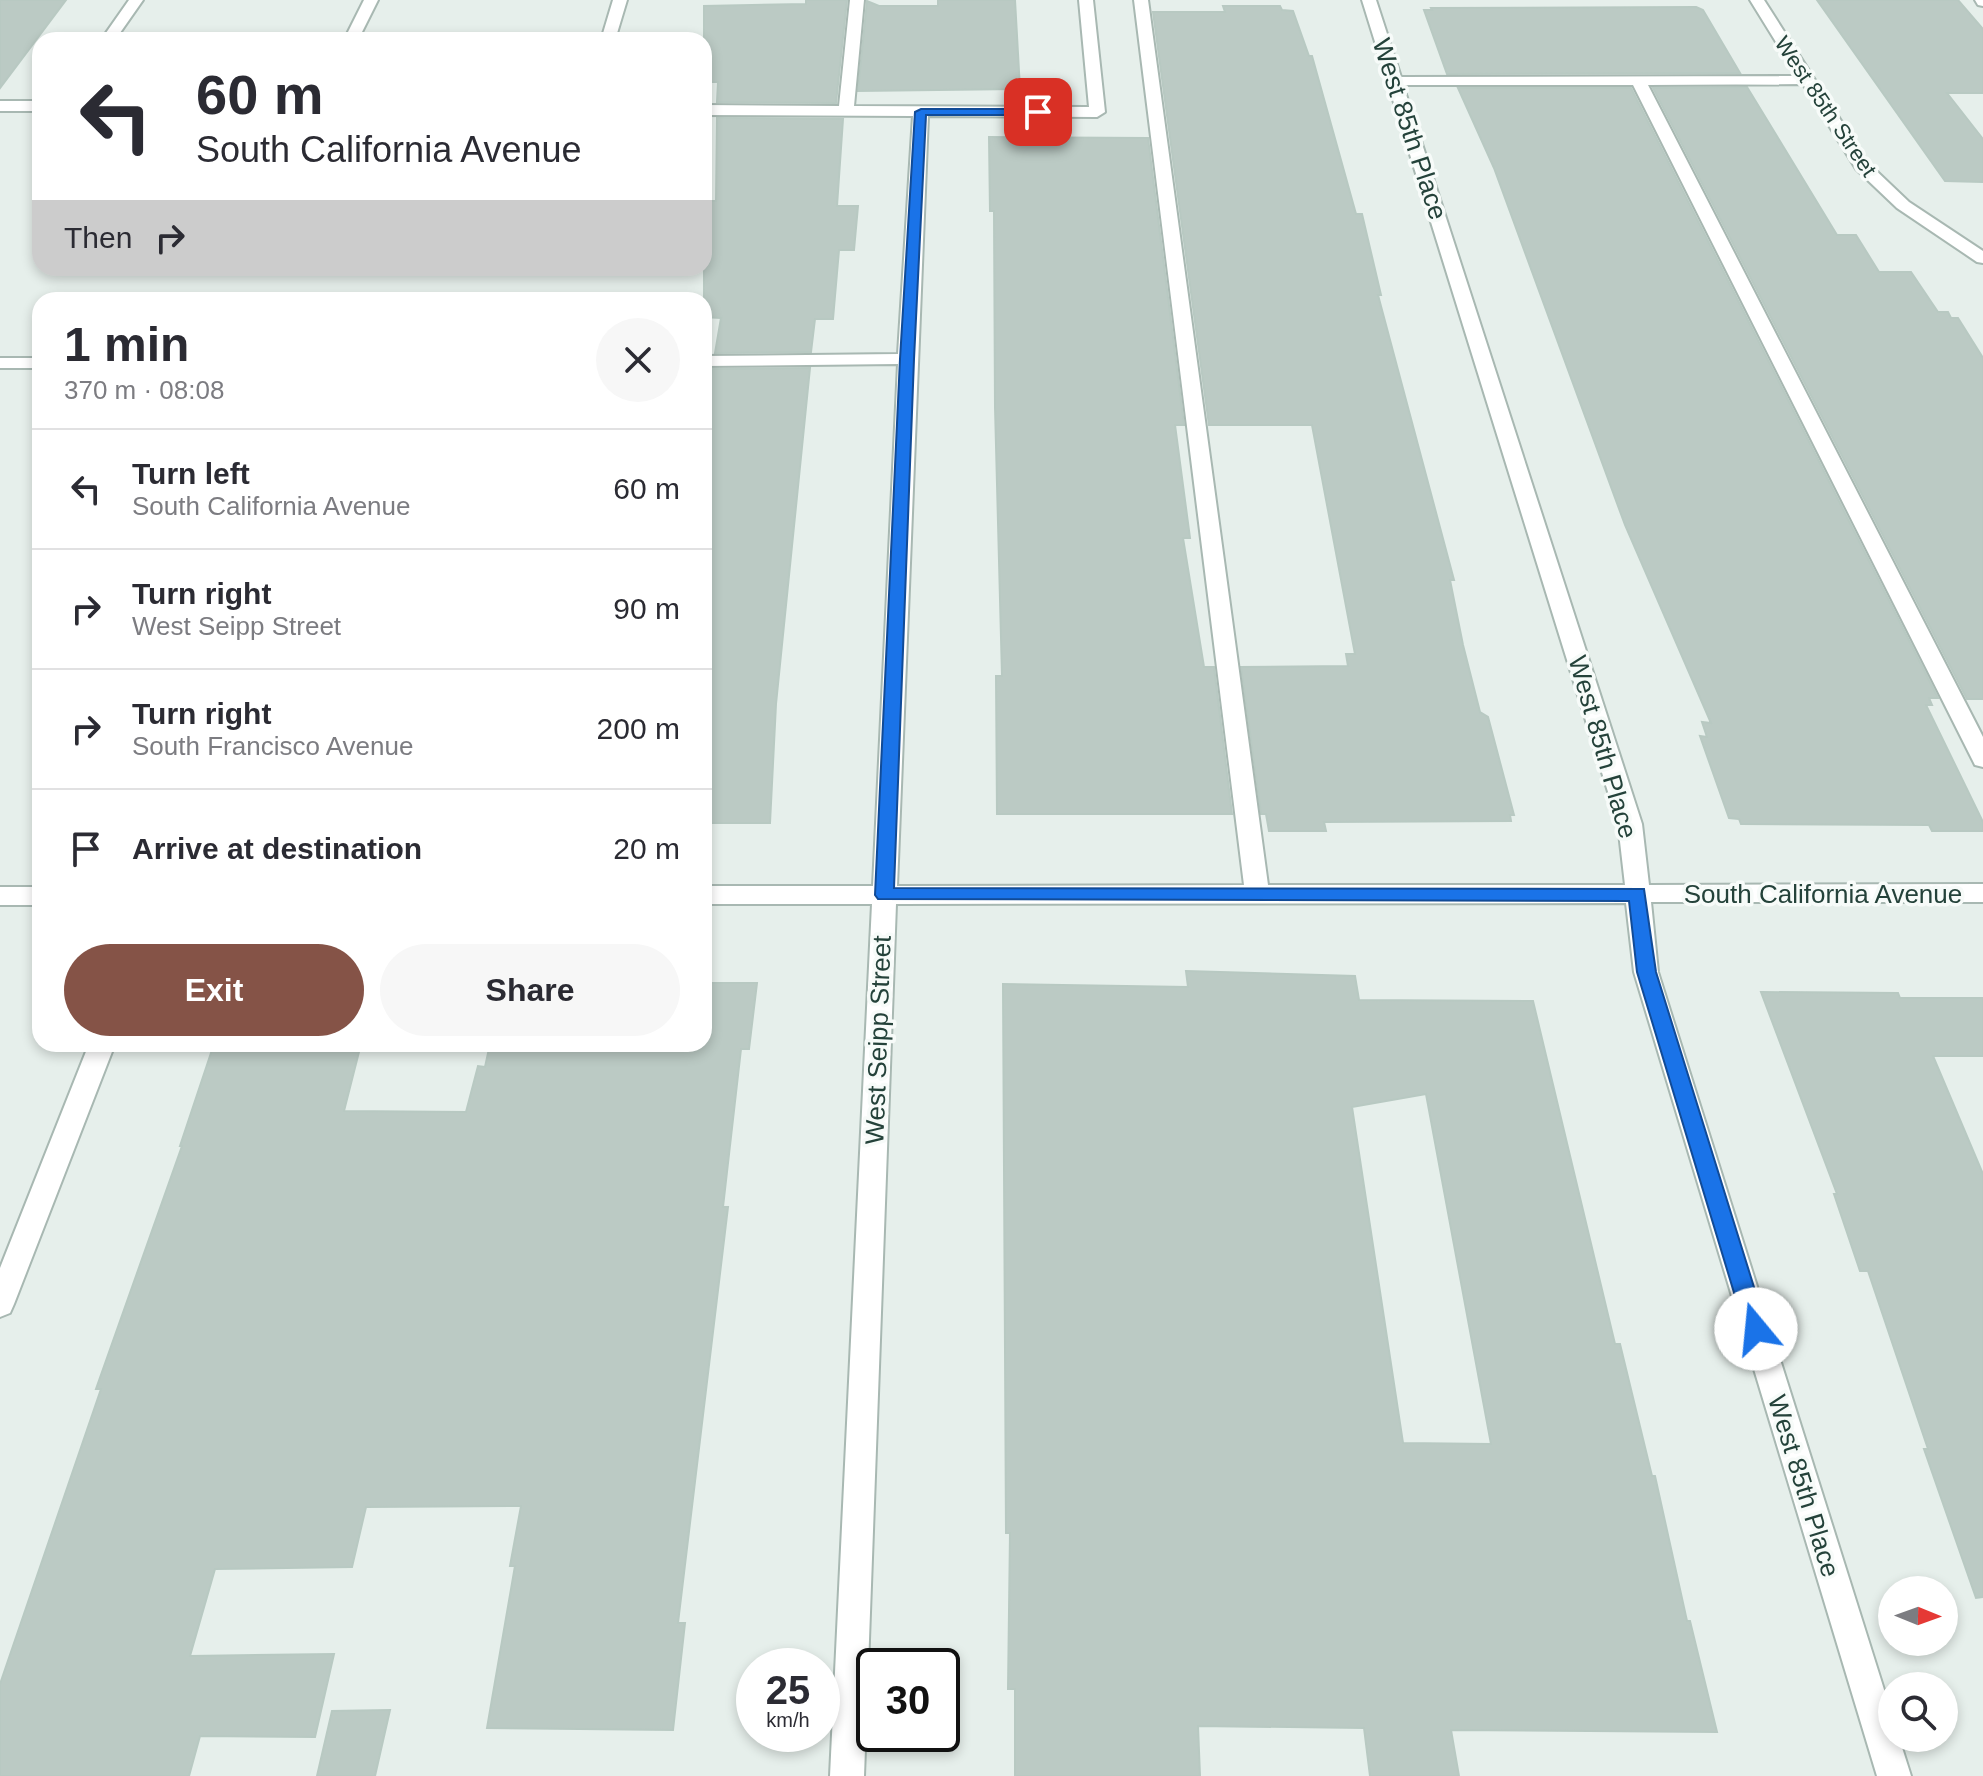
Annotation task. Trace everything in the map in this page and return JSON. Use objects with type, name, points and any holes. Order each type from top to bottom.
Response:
[{"type":"street","points":[[114,32],[136,0]]},
{"type":"street","points":[[355,32],[371,0]]},
{"type":"street","points":[[610,32],[620,0]]},
{"type":"street","points":[[846,112],[857,0]]},
{"type":"street","points":[[712,110],[1097,112],[1086,0]]},
{"type":"street","points":[[1141,0],[1257,894]]},
{"type":"street","name":"West 85th Place","points":[[1369,0],[1630,824],[1646,972],[1894,1776]]},
{"type":"street","name":"West 85th Street","points":[[1757,0],[1862,166],[1881,188],[1983,258]]},
{"type":"street","points":[[1638,80],[1983,759]]},
{"type":"street","points":[[1395,81],[1807,80]]},
{"type":"street","points":[[0,106],[32,106]]},
{"type":"street","name":"West Seipp Street","points":[[847,1776],[907,359],[921,112]]},
{"type":"street","points":[[712,361],[907,359]]},
{"type":"street","points":[[0,363],[32,363]]},
{"type":"street","name":"South California Avenue","points":[[712,895],[1983,893]]},
{"type":"street","points":[[0,896],[32,896]]},
{"type":"street","points":[[0,1304],[99,1052]]},
{"type":"building","points":[[0,0],[66,0],[42,32],[32,32],[32,45],[0,88]]},
{"type":"building","points":[[806,0],[847,0],[836,103],[717,102],[718,82],[712,82],[712,32],[704,32],[704,6],[806,4]]},
{"type":"building","points":[[938,0],[1015,0],[1020,89],[858,91],[867,1],[879,6],[938,6]]},
{"type":"building","points":[[1817,0],[1958,0],[1983,29],[1983,93],[1947,93],[1983,139],[1983,182],[1945,181]]},
{"type":"building","points":[[1223,6],[1280,6],[1282,10],[1293,11],[1309,56],[1312,56],[1356,214],[1362,214],[1381,295],[1378,295],[1454,580],[1450,580],[1463,645],[1480,712],[1488,717],[1514,815],[1510,815],[1511,821],[1324,822],[1326,831],[1269,831],[1266,814],[1261,814],[1241,667],[1348,666],[1346,654],[1355,654],[1312,425],[1209,425],[1153,12],[1225,12]]},
{"type":"building","points":[[1696,7],[1703,10],[1740,73],[1447,74],[1424,10],[1431,8]]},
{"type":"building","points":[[1747,87],[1837,235],[1856,235],[1879,272],[1911,272],[1938,312],[1948,312],[1951,318],[1958,318],[1983,358],[1983,699],[1967,699],[1653,88]]},
{"type":"building","points":[[1458,88],[1631,88],[1938,698],[1929,698],[1932,705],[1926,705],[1983,822],[1983,831],[1932,831],[1929,825],[1741,824],[1739,819],[1729,818],[1700,736],[1707,737],[1702,722],[1711,723],[1625,525],[1494,168]]},
{"type":"building","points":[[717,118],[843,119],[837,206],[858,206],[854,250],[839,250],[833,319],[815,319],[811,352],[715,353],[721,318],[712,317],[712,292],[704,292],[704,276],[712,276],[712,201],[716,201]]},
{"type":"building","points":[[989,137],[1148,138],[1184,425],[1175,425],[1190,538],[1183,538],[1204,667],[1214,667],[1232,814],[997,814],[996,676],[1002,676],[994,211],[990,211]]},
{"type":"building","points":[[810,368],[776,704],[770,823],[712,823],[712,369]]},
{"type":"building","points":[[1186,971],[1355,976],[1359,1000],[1533,1001],[1615,1344],[1620,1344],[1652,1476],[1655,1476],[1687,1621],[1690,1621],[1717,1732],[1451,1730],[1459,1776],[1370,1776],[1364,1728],[1198,1726],[1200,1776],[1015,1776],[1015,1689],[1008,1689],[1010,1533],[1006,1533],[1003,984],[1188,987]],"holes":[[[1426,1094],[1491,1444],[1403,1443],[1352,1107]]]},
{"type":"building","points":[[712,983],[757,983],[749,1049],[741,1049],[723,1207],[728,1207],[678,1623],[685,1623],[673,1730],[487,1728],[515,1566],[510,1566],[521,1506],[366,1507],[352,1567],[215,1569],[190,1656],[334,1654],[315,1737],[200,1736],[189,1776],[0,1776],[0,1684],[101,1389],[96,1389],[182,1146],[211,1052],[359,1052],[344,1111],[466,1112],[478,1066],[485,1067],[488,1052],[712,1052]]},
{"type":"building","points":[[1761,992],[1898,993],[1900,998],[1983,998],[1983,1056],[1933,1056],[1983,1174],[1983,1597],[1976,1598],[1924,1449],[1928,1449],[1868,1271],[1860,1271],[1834,1194],[1837,1194]]},
{"type":"building","points":[[390,1710],[375,1776],[317,1776],[332,1711]]},
{"type":"route","points":[[1038,112],[921,112],[884,895],[1638,894],[1646,972],[1756,1329]]}]
